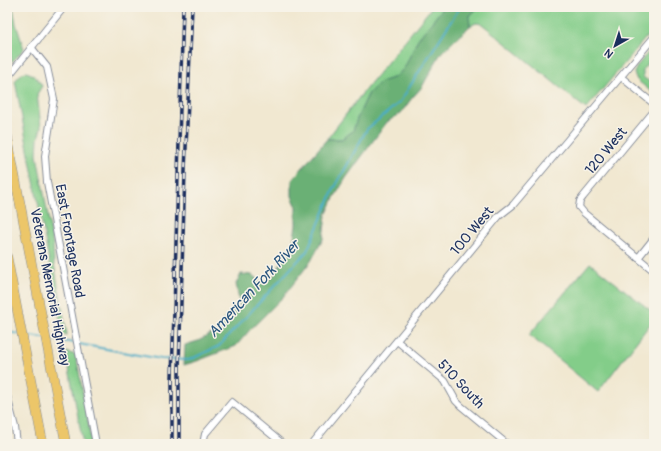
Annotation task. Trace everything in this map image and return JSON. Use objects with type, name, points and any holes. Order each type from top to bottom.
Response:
[{"type":"highway","name":"Veterans Memorial Highway","points":[[7,135],[66,444]]},
{"type":"highway","points":[[7,257],[44,444]]},
{"type":"street","points":[[7,78],[64,7]]},
{"type":"street","name":"100 West","points":[[312,444],[499,216],[513,205],[654,37]]},
{"type":"street","name":"East Frontage Road","points":[[31,47],[47,67],[54,100],[45,156],[47,182],[96,444]]},
{"type":"street","points":[[621,77],[654,104]]},
{"type":"street","name":"120 West","points":[[638,258],[584,213],[579,207],[580,201],[583,197],[654,111]]},
{"type":"street","points":[[654,238],[638,258],[654,271]]},
{"type":"street","name":"510 South","points":[[398,341],[445,381],[456,401],[461,406],[507,444]]},
{"type":"street","points":[[7,396],[15,427],[17,444]]},
{"type":"street","points":[[203,444],[206,434],[232,402],[282,444]]},
{"type":"green space","points":[[7,7],[13,7],[16,24],[24,49],[12,62],[7,38]]},
{"type":"green space","points":[[432,7],[442,7],[440,12],[418,39],[405,67],[396,77],[380,82],[369,93],[358,116],[353,131],[342,139],[327,139],[361,95]]},
{"type":"green space","points":[[442,7],[478,7],[469,17],[470,26],[441,53],[422,87],[401,113],[387,122],[346,178],[326,215],[323,239],[311,261],[283,297],[236,346],[184,365],[185,345],[198,341],[219,330],[226,316],[240,306],[236,284],[241,274],[252,275],[263,284],[275,274],[284,258],[292,250],[296,225],[296,205],[292,196],[292,180],[327,139],[342,139],[353,131],[358,116],[369,93],[380,82],[396,77],[405,67],[418,39],[440,12]]},
{"type":"green space","points":[[478,7],[654,7],[654,28],[586,109],[482,24],[476,23],[470,26],[469,17]]},
{"type":"green space","points":[[654,45],[654,56],[643,69],[643,77],[654,85],[654,94],[637,80],[634,73],[637,66]]},
{"type":"green space","points":[[26,72],[36,77],[42,86],[37,94],[41,127],[38,139],[37,155],[67,335],[63,334],[15,81],[22,73]]},
{"type":"green space","points":[[590,263],[654,313],[654,319],[598,392],[529,335]]},
{"type":"green space","points":[[66,352],[76,355],[91,444],[83,444]]},
{"type":"waterway","name":"American Fork River","points":[[79,344],[161,359],[189,360],[219,346],[307,251],[334,189],[367,129],[400,102],[460,7]]},
{"type":"waterway","name":"American Fork River","points":[[7,332],[20,334]]},
{"type":"waterway","name":"American Fork River","points":[[24,335],[44,338]]},
{"type":"waterway","name":"American Fork River","points":[[48,339],[75,343]]},
{"type":"railway","points":[[172,444],[172,378],[183,7]]},
{"type":"railway","points":[[179,444],[179,368],[192,7]]}]
